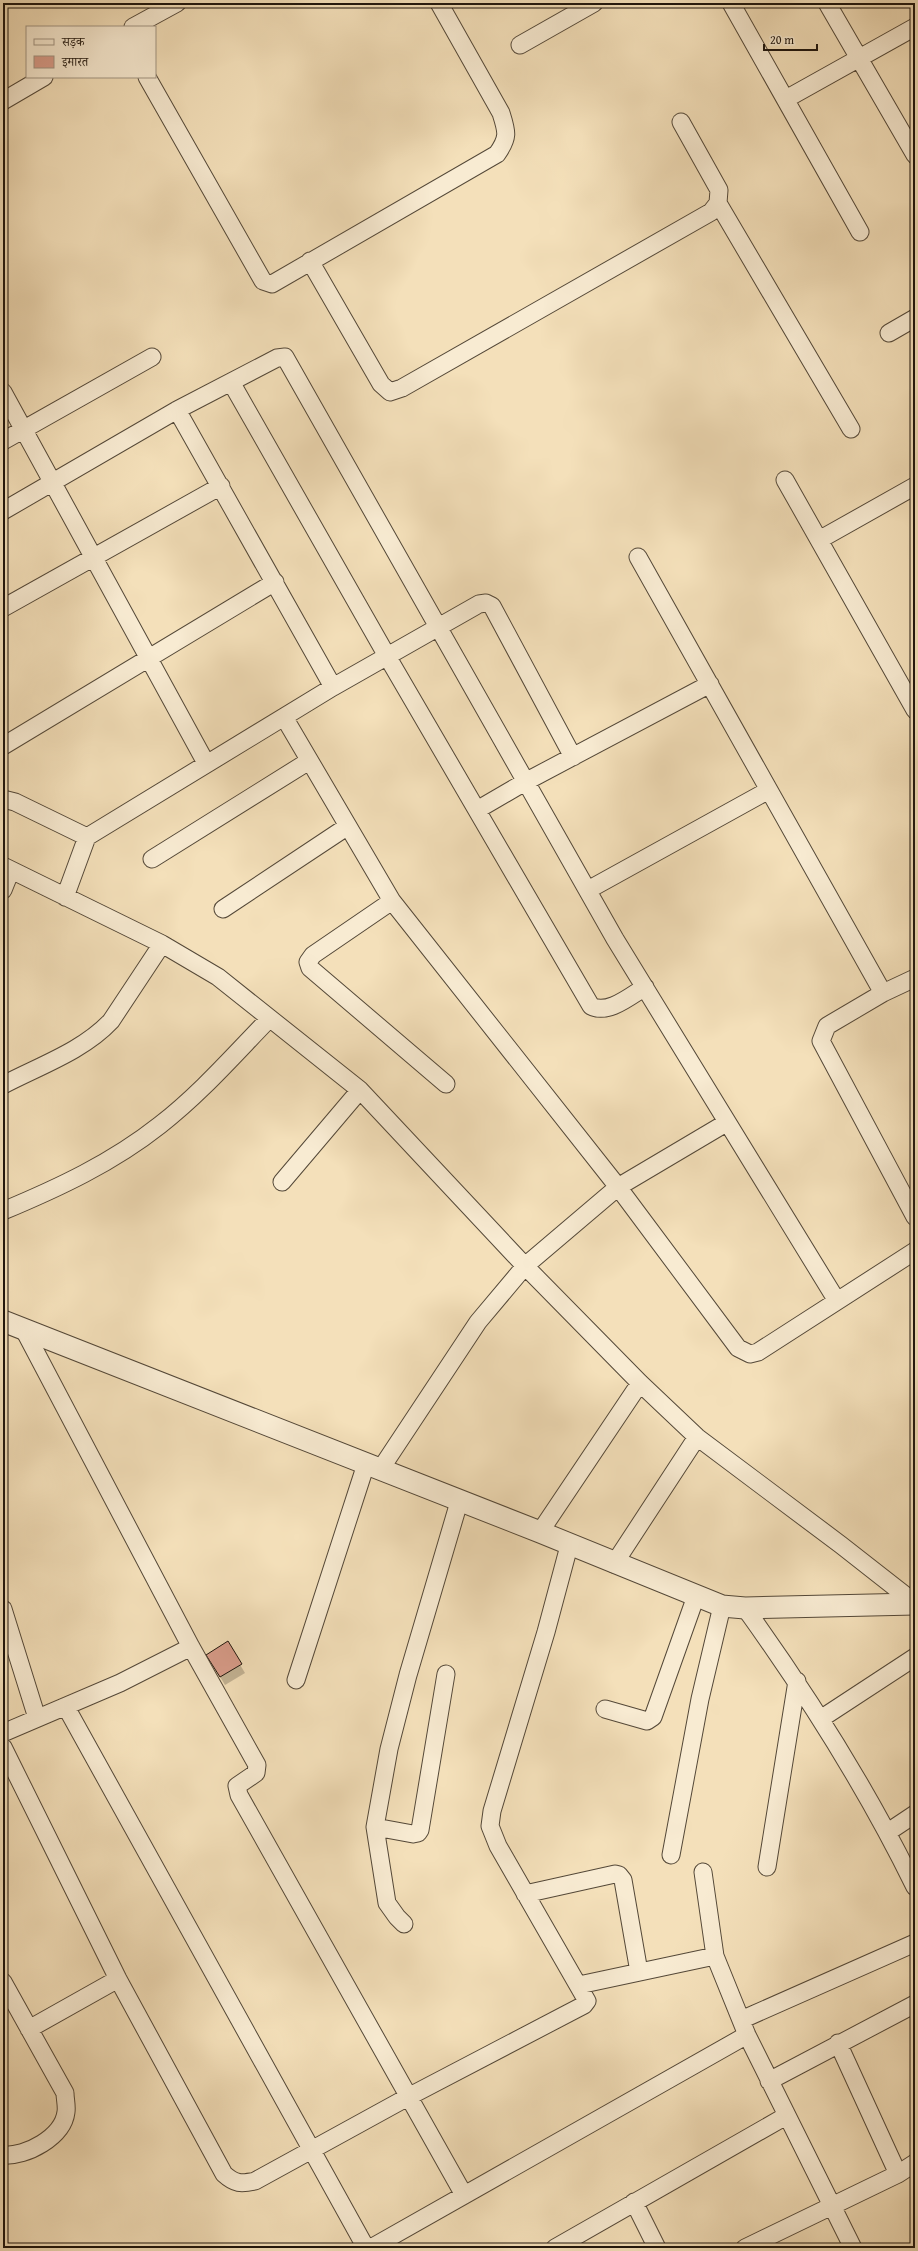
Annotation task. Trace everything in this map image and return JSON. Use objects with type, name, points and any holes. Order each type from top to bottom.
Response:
[{"type":"street","points":[[134,26],[177,3]]},
{"type":"street","points":[[148,78],[263,281],[272,284],[498,154],[505,142],[507,131],[501,113],[439,3]]},
{"type":"street","points":[[520,45],[594,3]]},
{"type":"street","points":[[731,3],[860,232]]},
{"type":"street","points":[[828,3],[915,155]]},
{"type":"street","points":[[786,99],[915,27]]},
{"type":"street","points":[[3,101],[42,78]]},
{"type":"street","points":[[681,122],[718,190],[718,203],[851,429]]},
{"type":"street","points":[[310,262],[381,384],[390,392],[402,388],[710,212],[718,203]]},
{"type":"street","points":[[888,333],[915,318]]},
{"type":"street","points":[[3,441],[152,357]]},
{"type":"street","points":[[3,511],[177,410],[277,358],[285,357],[588,890],[726,1123],[836,1301]]},
{"type":"street","points":[[231,382],[387,656],[591,1006],[599,1010],[607,1008],[645,987]]},
{"type":"street","points":[[3,392],[206,763]]},
{"type":"street","points":[[177,410],[333,687]]},
{"type":"street","points":[[785,480],[915,710]]},
{"type":"street","points":[[3,608],[221,486]]},
{"type":"street","points":[[819,540],[915,486]]},
{"type":"street","points":[[638,557],[883,993]]},
{"type":"street","points":[[3,746],[275,582]]},
{"type":"street","points":[[65,897],[87,837],[284,716],[478,604],[486,603],[492,606],[573,757]]},
{"type":"street","points":[[478,810],[526,782],[710,684]]},
{"type":"street","points":[[284,716],[392,901],[618,1187],[738,1348],[750,1354],[758,1352],[915,1251]]},
{"type":"street","points":[[152,859],[310,761]]},
{"type":"street","points":[[588,890],[769,790]]},
{"type":"street","points":[[3,799],[15,802],[87,837]]},
{"type":"street","points":[[223,909],[348,826]]},
{"type":"street","points":[[3,890],[7,868],[162,944],[218,978],[360,1090],[525,1266],[640,1383],[697,1437],[841,1545],[915,1604]]},
{"type":"street","points":[[392,901],[312,955],[308,962],[310,968],[446,1084]]},
{"type":"street","points":[[3,1085],[88,1041],[101,1031],[111,1021],[162,944]]},
{"type":"street","points":[[915,978],[883,993],[826,1026],[821,1041],[915,1217]]},
{"type":"street","points":[[3,1211],[66,1184],[107,1161],[159,1126],[185,1105],[269,1019]]},
{"type":"street","points":[[282,1182],[360,1090]]},
{"type":"street","points":[[296,1680],[373,1467],[478,1322],[525,1266],[618,1187],[726,1123]]},
{"type":"street","points":[[3,1321],[459,1502],[540,1532],[569,1546],[722,1606],[745,1608],[915,1604]]},
{"type":"street","points":[[23,1328],[191,1647],[257,1765],[256,1773],[237,1786],[239,1795],[464,2195]]},
{"type":"street","points":[[540,1532],[640,1383]]},
{"type":"street","points":[[614,1564],[697,1437]]},
{"type":"street","points":[[404,1924],[387,1903],[375,1827],[389,1749],[408,1675],[459,1502]]},
{"type":"street","points":[[3,1747],[118,1979],[224,2174],[231,2181],[241,2184],[255,2181],[313,2151],[408,2097],[584,2005],[587,2001],[586,1996],[498,1846],[490,1826],[492,1811],[546,1632],[569,1546]]},
{"type":"street","points":[[605,1709],[647,1721],[653,1717],[696,1596]]},
{"type":"street","points":[[671,1855],[700,1699],[722,1606]]},
{"type":"street","points":[[745,1608],[798,1681],[822,1718],[888,1832],[915,1887]]},
{"type":"street","points":[[3,1609],[37,1718]]},
{"type":"street","points":[[3,1733],[120,1683],[191,1647]]},
{"type":"street","points":[[822,1718],[915,1657]]},
{"type":"street","points":[[375,1827],[413,1834],[418,1833],[420,1830],[446,1674]]},
{"type":"street","points":[[767,1867],[798,1681]]},
{"type":"street","points":[[66,1707],[366,2248]]},
{"type":"street","points":[[888,1832],[915,1814]]},
{"type":"street","points":[[703,1872],[715,1956],[744,2028],[769,2081],[830,2205],[853,2248]]},
{"type":"street","points":[[525,1894],[615,1874],[620,1876],[623,1880],[640,1972]]},
{"type":"street","points":[[371,2248],[464,2195],[744,2028],[915,1943]]},
{"type":"street","points":[[579,1985],[715,1956]]},
{"type":"street","points":[[29,2029],[118,1979]]},
{"type":"street","points":[[3,1982],[65,2094],[66,2114],[55,2133],[35,2149],[22,2153],[3,2155]]},
{"type":"street","points":[[769,2081],[838,2043],[915,2004]]},
{"type":"street","points":[[838,2043],[898,2174]]},
{"type":"street","points":[[555,2248],[786,2116]]},
{"type":"street","points":[[745,2248],[830,2205],[898,2174],[915,2163]]},
{"type":"street","points":[[634,2202],[657,2248]]},
{"type":"building","points":[[228,1641],[242,1664],[220,1677],[206,1655]]}]
